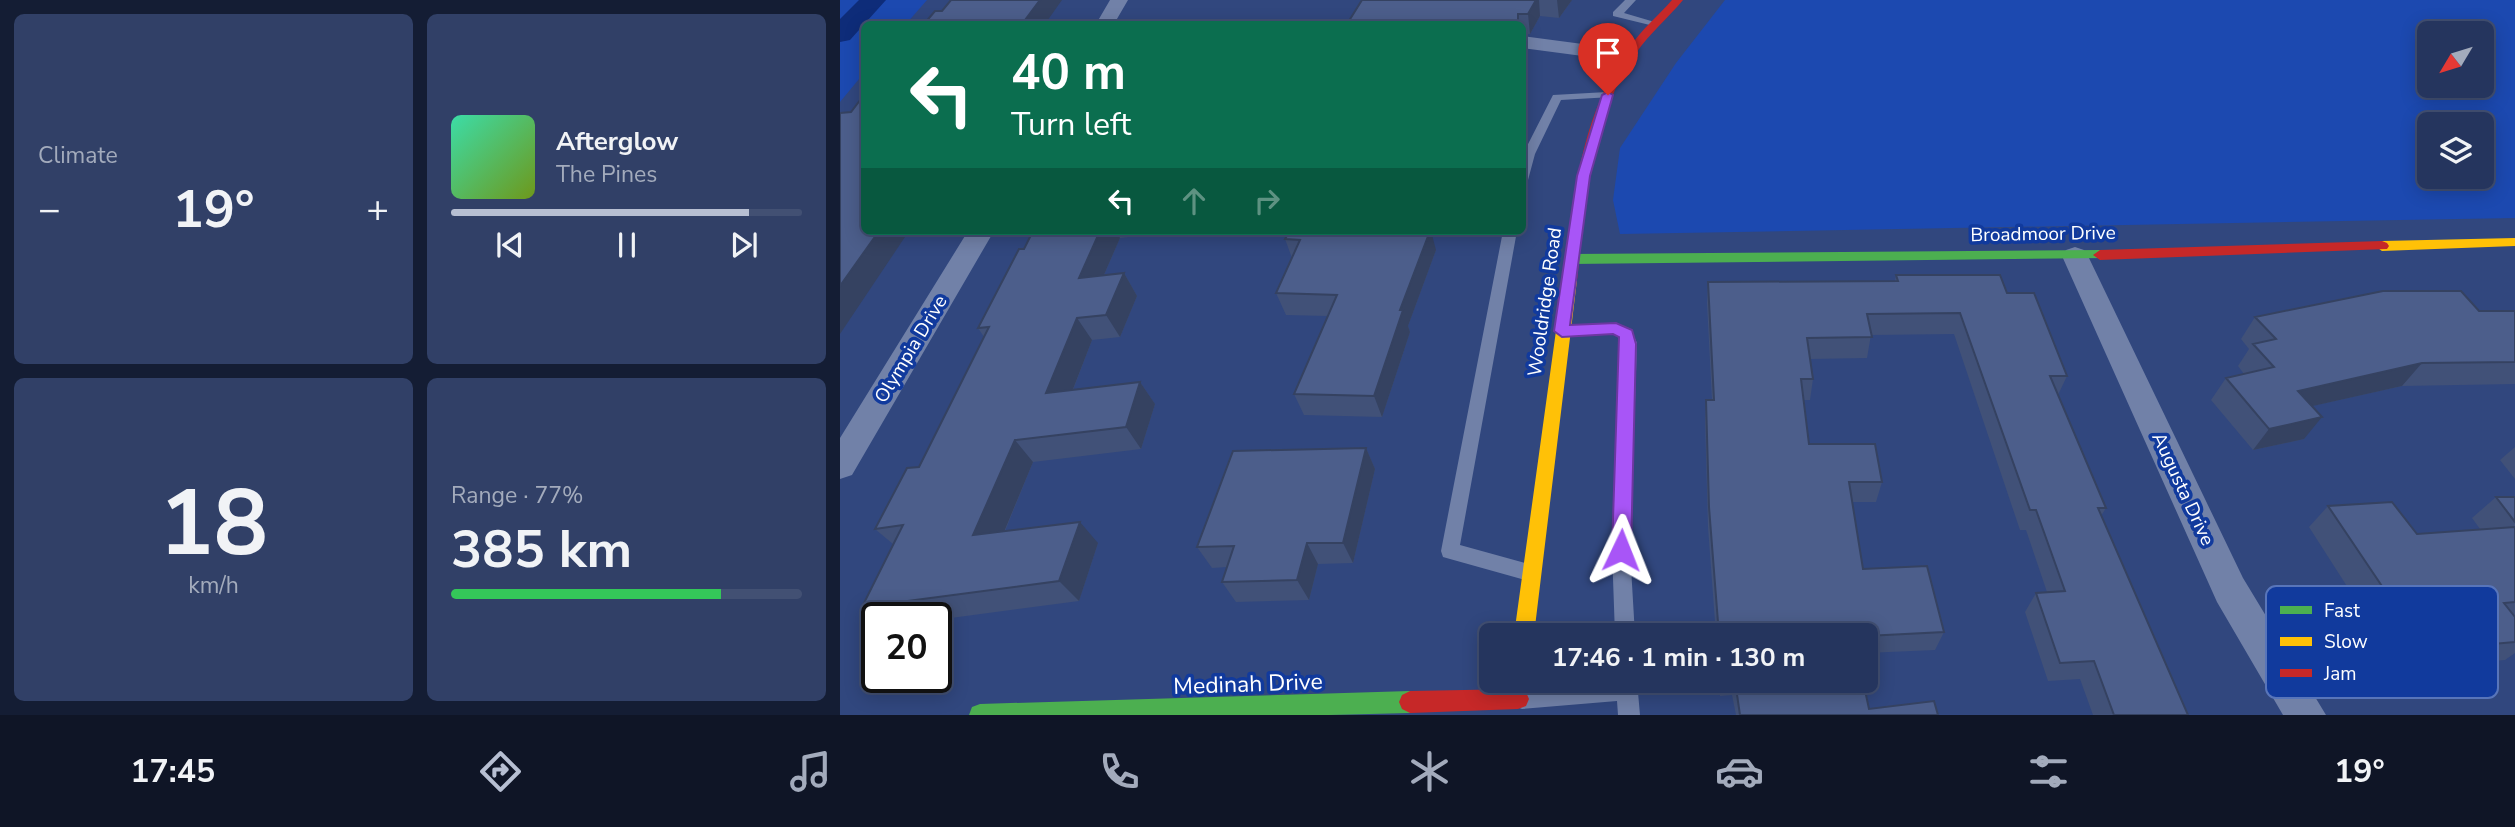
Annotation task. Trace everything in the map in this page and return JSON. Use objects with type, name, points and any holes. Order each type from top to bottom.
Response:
[{"type":"street","points":[[1107,21],[1119,0]]},
{"type":"street","name":"Wooldridge Road","points":[[1525,623],[1583,176],[1608,95],[1628,56],[1678,0]]},
{"type":"street","points":[[1526,43],[1628,56]]},
{"type":"street","name":"Olympia Drive","points":[[840,466],[979,235]]},
{"type":"street","name":"Broadmoor Drive","points":[[1571,259],[2075,256],[2515,242]]},
{"type":"street","name":"Augusta Drive","points":[[2075,256],[2230,590],[2266,649]]},
{"type":"street","name":"Medinah Drive","points":[[980,715],[1518,698]]},
{"type":"street","name":"Augusta Drive","points":[[2296,698],[2306,715]]},
{"type":"lane","points":[[1631,0],[1617,14],[1654,25]]},
{"type":"lane","points":[[1526,165],[1557,97],[1608,95]]},
{"type":"lane","points":[[1509,235],[1450,551],[1530,573]]},
{"type":"lane","points":[[1562,331],[1616,328],[1626,334],[1629,344],[1621,550],[1624,623]]},
{"type":"lane","points":[[1518,698],[1560,693]]},
{"type":"lane","points":[[1628,693],[1629,715]]},
{"type":"shaded area","points":[[840,0],[927,0],[909,21],[861,21],[861,77],[840,102]]},
{"type":"shaded area","points":[[1725,0],[2515,0],[2515,218],[1620,234],[1613,200],[1620,148],[1676,63]]},
{"type":"building","points":[[951,0],[1040,0],[1024,21],[927,21],[935,11],[942,11]]},
{"type":"building","points":[[1362,0],[1536,0],[1528,14],[1518,14],[1518,21],[1349,21]]},
{"type":"building","points":[[861,99],[861,235],[876,235],[840,286],[840,113],[851,112]]},
{"type":"building","points":[[1031,235],[1098,235],[1079,278],[1124,273],[1106,315],[1077,318],[1046,393],[1140,382],[1126,427],[1015,440],[973,535],[1080,522],[1059,581],[900,602],[864,602],[903,525],[875,529],[907,468],[919,467],[989,327],[978,328],[1019,249],[1024,249]]},
{"type":"building","points":[[1288,235],[1428,235],[1400,310],[1403,310],[1374,396],[1294,394],[1337,295],[1276,293],[1300,240],[1285,239]]},
{"type":"building","points":[[1896,275],[2000,275],[2007,293],[2034,293],[2067,376],[2050,376],[2106,508],[2098,508],[2188,715],[2114,715],[2094,661],[2060,663],[2036,593],[2065,591],[2036,510],[2030,510],[1960,313],[1867,314],[1872,337],[1807,338],[1813,379],[1801,379],[1809,444],[1875,444],[1882,482],[1849,482],[1863,569],[1927,566],[1944,632],[1878,635],[1878,623],[1718,623],[1709,507],[1706,400],[1714,400],[1708,282],[1898,281]]},
{"type":"building","points":[[2383,291],[2461,291],[2479,311],[2515,311],[2515,362],[2422,363],[2298,391],[2322,417],[2269,429],[2226,378],[2274,367],[2253,344],[2276,339],[2255,317]]},
{"type":"building","points":[[1366,448],[1343,543],[1307,543],[1297,580],[1222,582],[1234,546],[1197,547],[1233,451]]},
{"type":"building","points":[[2496,497],[2515,497],[2515,522]]},
{"type":"building","points":[[2392,502],[2417,534],[2515,527],[2515,602],[2504,603],[2515,617],[2515,642],[2498,644],[2498,586],[2382,586],[2328,506]]},
{"type":"building","points":[[1737,693],[1866,693],[1869,709],[1934,701],[1938,715],[1740,715]]},
{"type":"waterway","points":[[840,34],[873,0]]},
{"type":"traffic: fast","points":[[1571,259],[2100,255]]},
{"type":"traffic: fast","points":[[980,715],[1410,702]]},
{"type":"traffic: slow","points":[[2382,246],[2515,242]]},
{"type":"traffic: slow","points":[[1526,623],[1570,280]]},
{"type":"traffic: jam","points":[[1570,280],[1586,165],[1602,108],[1613,82],[1633,49],[1678,0]]},
{"type":"traffic: jam","points":[[2100,255],[2382,246]]},
{"type":"traffic: jam","points":[[1410,702],[1518,699]]},
{"type":"route","points":[[1608,95],[1583,176],[1562,331],[1616,328],[1626,334],[1629,344],[1621,550]]}]
